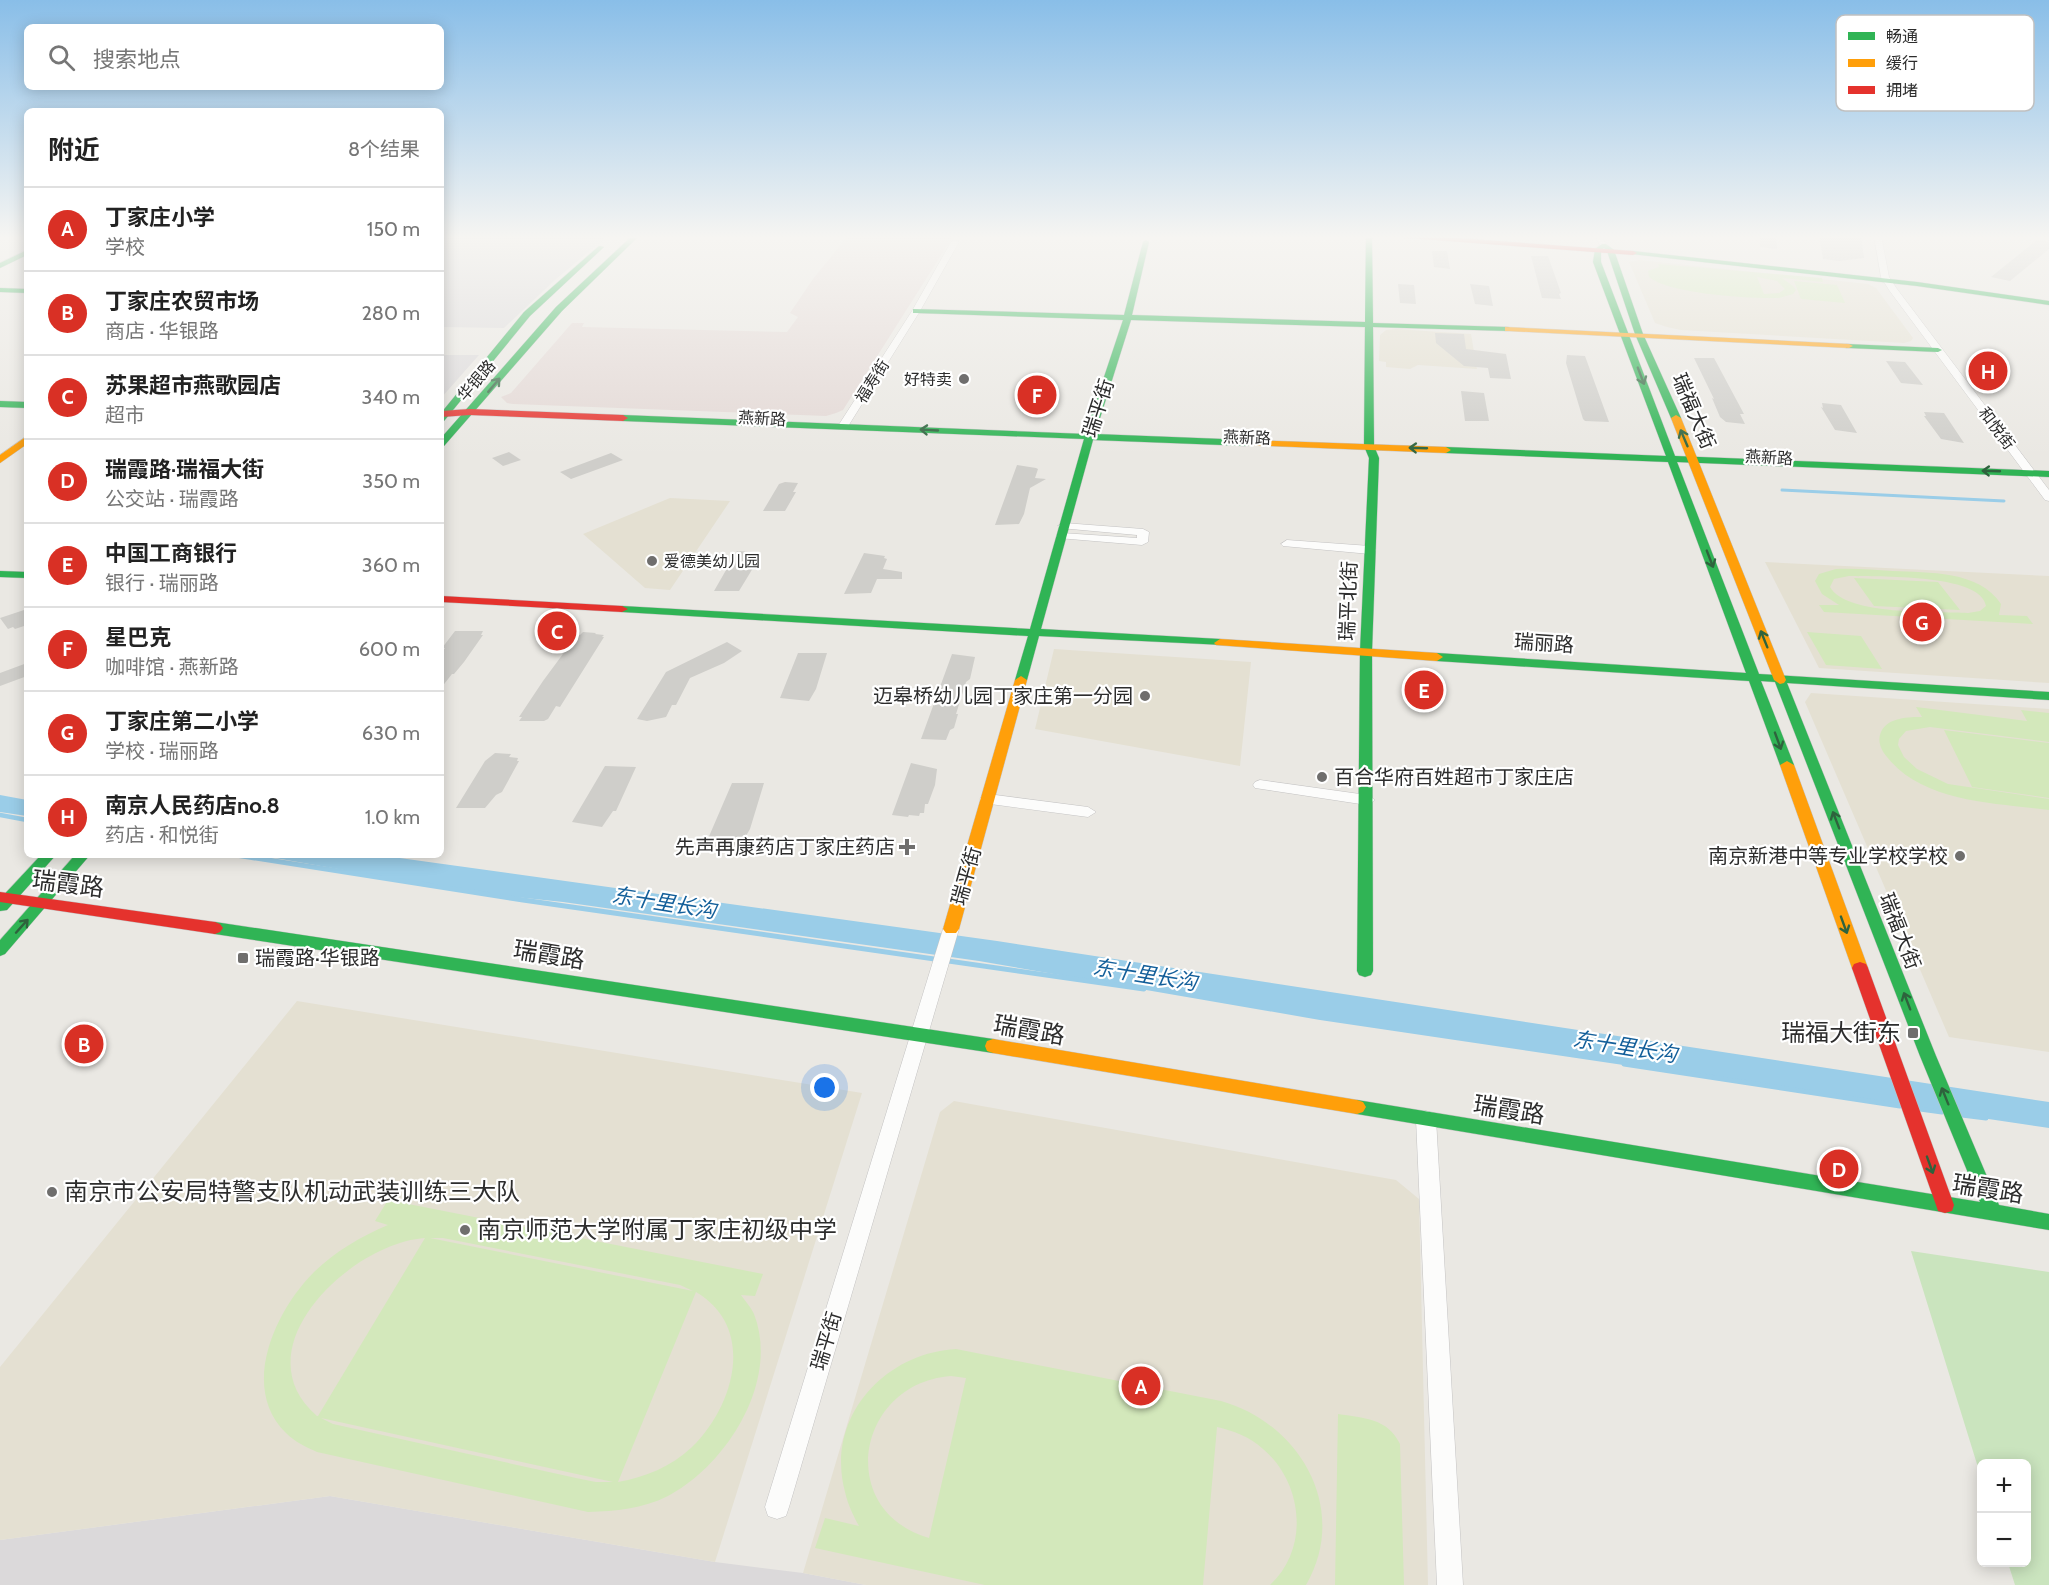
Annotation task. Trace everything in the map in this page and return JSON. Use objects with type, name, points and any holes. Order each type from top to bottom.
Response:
[{"type":"street","name":"华银路","points":[[444,414],[532,309]]},
{"type":"street","name":"华银路","points":[[444,441],[558,309]]},
{"type":"street","name":"瑞平街","points":[[777,1507],[951,929],[1087,442],[1130,309]]},
{"type":"street","name":"瑞平北街","points":[[1365,971],[1366,651],[1372,452],[1368,309]]},
{"type":"street","name":"瑞福大街","points":[[1615,309],[1755,677],[1945,1205]]},
{"type":"street","name":"瑞福大街","points":[[1629,309],[1696,465],[1928,1056],[1994,1212]]},
{"type":"street","name":"和悦街","points":[[1909,309],[2031,473],[2044,486],[2049,498]]},
{"type":"street","points":[[916,311],[1624,333],[1938,350]]},
{"type":"street","name":"福寿街","points":[[843,426],[916,311]]},
{"type":"street","points":[[0,404],[24,405]]},
{"type":"street","name":"燕新路","points":[[444,416],[843,426],[1087,442]]},
{"type":"street","name":"燕新路","points":[[466,416],[1675,464],[2044,486]]},
{"type":"street","points":[[0,460],[24,441]]},
{"type":"street","name":"燕新路","points":[[1696,465],[2049,474]]},
{"type":"street","points":[[1063,531],[1143,532],[1142,542],[1063,531]]},
{"type":"street","points":[[1287,543],[1370,550]]},
{"type":"street","points":[[0,574],[24,575]]},
{"type":"street","name":"瑞丽路","points":[[444,599],[1036,630],[2049,696]]},
{"type":"street","points":[[1260,785],[1367,800]]},
{"type":"street","points":[[988,799],[1088,812]]},
{"type":"street","points":[[3,902],[46,858]]},
{"type":"street","points":[[0,950],[81,858]]},
{"type":"street","name":"瑞霞路","points":[[3,902],[44,902],[918,1034],[2049,1222]]},
{"type":"street","points":[[1426,1119],[1450,1585]]},
{"type":"shaded area","points":[[444,309],[524,309],[504,328],[444,327]]},
{"type":"shaded area","points":[[793,309],[907,309],[843,410],[826,416],[513,404],[507,403],[501,397],[511,393],[572,323],[584,323],[582,327],[787,332],[798,317],[790,313]]},
{"type":"shaded area","points":[[1649,309],[1892,309],[1913,338],[1904,343],[1681,330],[1655,323]]},
{"type":"shaded area","points":[[1386,330],[1471,334],[1477,369],[1418,365],[1410,369],[1386,367],[1386,362],[1379,361],[1380,335]]},
{"type":"shaded area","points":[[444,355],[479,355],[444,395]]},
{"type":"shaded area","name":"爱德美幼儿园","points":[[670,498],[730,501],[670,590],[645,588],[583,534]]},
{"type":"shaded area","points":[[1765,562],[2049,576],[2049,683],[1819,668]]},
{"type":"shaded area","name":"迈皋桥幼儿园丁家庄第一分园","points":[[1054,649],[1251,662],[1240,766],[1035,729]]},
{"type":"shaded area","name":"南京新港中等专业学校学校","points":[[1811,693],[2049,709],[2049,1052],[1949,1037],[1805,702]]},
{"type":"shaded area","name":"南京师范大学附属丁家庄初级中学","points":[[297,1001],[862,1093],[715,1562],[330,1496],[0,1540],[0,1367]]},
{"type":"shaded area","points":[[954,1101],[1396,1180],[1419,1199],[1428,1585],[866,1585],[803,1573],[940,1112]]},
{"type":"shaded area","points":[[330,1496],[715,1562],[803,1573],[866,1585],[0,1585],[0,1540]]},
{"type":"green space","points":[[1836,569],[1850,569],[1937,573],[1966,579],[1991,593],[2001,604],[1999,615],[2027,616],[2033,624],[1824,612],[1819,605],[1839,605],[1822,594],[1815,581],[1819,574]],"holes":[[[1849,576],[1903,577],[1948,582],[1980,595],[1986,606],[1980,611],[1968,613],[1914,612],[1872,607],[1854,603],[1839,596],[1830,587],[1834,579]]]},
{"type":"green space","points":[[1854,578],[1938,582],[1960,610],[1874,606]]},
{"type":"green space","points":[[1807,632],[1861,636],[1882,669],[1826,665]]},
{"type":"green space","points":[[1916,707],[2027,721],[2021,710],[2049,713],[2049,742],[1930,727],[1906,731],[1899,739],[1898,745],[1904,757],[1917,769],[1948,784],[2049,799],[2049,810],[1962,798],[1920,784],[1902,772],[1883,751],[1880,745],[1880,735],[1889,723],[1905,718],[1922,717]]},
{"type":"green space","points":[[1944,730],[2049,743],[2049,798],[1972,787]]},
{"type":"green space","points":[[388,1200],[763,1274],[755,1296],[741,1295],[754,1314],[760,1340],[760,1366],[754,1393],[743,1418],[728,1442],[710,1464],[690,1482],[668,1496],[648,1504],[598,1512],[588,1512],[317,1452],[305,1446],[286,1433],[272,1414],[265,1394],[264,1372],[268,1350],[276,1328],[300,1288],[322,1264],[340,1251],[388,1225],[375,1221]],"holes":[[[425,1238],[317,1416],[296,1389],[291,1361],[297,1332],[314,1304],[338,1279],[366,1258],[396,1244]],[[430,1238],[443,1238],[680,1285],[693,1291]],[[696,1292],[715,1307],[727,1326],[733,1346],[733,1368],[719,1411],[707,1430],[684,1454],[657,1470],[618,1482]],[[321,1418],[613,1482],[596,1482],[576,1478],[333,1424]]]},
{"type":"green space","points":[[1911,1251],[2049,1272],[2049,1585],[2015,1585],[2009,1567],[2031,1567],[2031,1459],[1977,1459],[1977,1464]]},
{"type":"green space","points":[[956,1349],[1221,1401],[1249,1412],[1274,1428],[1294,1449],[1310,1473],[1319,1499],[1322,1527],[1318,1556],[1306,1585],[1270,1585],[1283,1570],[1296,1535],[1293,1497],[1287,1479],[1276,1463],[1253,1441],[1230,1430],[1217,1427],[1203,1585],[985,1585],[815,1548],[825,1518],[859,1526],[846,1497],[841,1465],[844,1439],[852,1415],[866,1394],[884,1376],[905,1363],[930,1353]],"holes":[[[951,1376],[966,1378],[929,1538],[899,1523],[879,1502],[869,1476],[869,1449],[878,1423],[895,1400],[919,1384]]]},
{"type":"green space","points":[[1338,1414],[1365,1418],[1382,1424],[1395,1435],[1400,1444],[1404,1585],[1335,1585]]},
{"type":"water","points":[[0,795],[24,799],[24,816],[0,812]]},
{"type":"water","points":[[275,858],[400,858],[997,941],[2049,1102],[2049,1128],[1320,1020],[979,961],[563,902],[469,892]]},
{"type":"building","points":[[1435,333],[1464,334],[1466,349],[1506,354],[1511,379],[1490,378],[1488,368],[1464,366],[1436,343]]},
{"type":"building","points":[[1567,355],[1585,356],[1609,422],[1583,419],[1566,363]]},
{"type":"building","points":[[1694,358],[1714,358],[1744,414],[1740,414],[1745,424],[1726,422],[1720,417]]},
{"type":"building","points":[[1886,361],[1905,362],[1923,385],[1901,383]]},
{"type":"building","points":[[1461,391],[1484,393],[1489,421],[1465,421]]},
{"type":"building","points":[[1822,403],[1841,405],[1857,433],[1835,430],[1821,407],[1823,408]]},
{"type":"building","points":[[1924,412],[1944,413],[1964,443],[1941,439],[1924,416],[1926,416]]},
{"type":"building","points":[[509,452],[521,460],[503,466],[492,458]]},
{"type":"building","points":[[611,453],[623,460],[571,479],[560,472]]},
{"type":"building","points":[[1017,465],[1036,468],[1038,469],[1035,478],[1046,479],[1030,488],[1024,514],[1019,524],[995,525]]},
{"type":"building","points":[[798,483],[793,492],[796,492],[785,511],[763,511],[779,484]]},
{"type":"building","points":[[737,551],[754,552],[753,554],[759,557],[739,591],[714,591]]},
{"type":"building","points":[[864,553],[885,556],[884,558],[887,559],[883,569],[902,572],[902,579],[877,579],[871,593],[844,594]]},
{"type":"building","points":[[24,610],[24,626],[8,629],[0,618]]},
{"type":"building","points":[[455,631],[483,631],[481,635],[483,635],[464,662],[444,684],[444,645]]},
{"type":"building","points":[[583,632],[596,633],[604,637],[560,707],[556,706],[548,719],[544,721],[519,721],[522,717],[519,717],[543,681],[577,635]]},
{"type":"building","points":[[727,642],[742,651],[724,663],[690,678],[676,705],[672,705],[666,717],[647,721],[637,719],[666,672]]},
{"type":"building","points":[[798,653],[827,653],[816,689],[809,701],[780,698]]},
{"type":"building","points":[[952,654],[975,657],[970,679],[966,682],[956,714],[958,714],[954,728],[950,730],[946,740],[921,739]]},
{"type":"building","points":[[24,664],[24,677],[0,686],[0,673]]},
{"type":"building","points":[[495,753],[511,754],[509,757],[518,758],[517,761],[519,761],[502,792],[496,795],[485,808],[456,808],[485,761]]},
{"type":"building","points":[[911,763],[937,769],[935,785],[928,804],[925,804],[924,813],[908,817],[892,815]]},
{"type":"building","points":[[605,766],[636,767],[616,811],[613,811],[602,827],[572,822]]},
{"type":"building","points":[[732,783],[764,783],[750,829],[740,846],[707,841]]},
{"type":"waterway","points":[[1782,490],[2004,501]]},
{"type":"waterway","name":"东十里长沟","points":[[0,815],[24,819]]},
{"type":"waterway","name":"东十里长沟","points":[[255,858],[523,900],[1144,989]]},
{"type":"waterway","name":"东十里长沟","points":[[1624,1064],[1900,1106]]},
{"type":"waterway","name":"东十里长沟","points":[[1920,1109],[1942,1112]]},
{"type":"waterway","name":"东十里长沟","points":[[1962,1115],[1986,1118]]},
{"type":"traffic: fast","points":[[444,415],[533,309]]},
{"type":"traffic: fast","points":[[444,441],[559,309]]},
{"type":"traffic: fast","points":[[1021,680],[1089,437],[1130,309]]},
{"type":"traffic: fast","points":[[1365,971],[1366,651],[1374,458],[1369,446],[1369,309]]},
{"type":"traffic: fast","points":[[1615,309],[1787,765]]},
{"type":"traffic: fast","points":[[1630,309],[1676,418]]},
{"type":"traffic: fast","points":[[916,311],[1508,329]]},
{"type":"traffic: fast","points":[[1849,346],[1938,350]]},
{"type":"traffic: fast","points":[[0,404],[24,405]]},
{"type":"traffic: fast","points":[[623,418],[1248,443]]},
{"type":"traffic: fast","points":[[1446,450],[2049,474]]},
{"type":"traffic: fast","points":[[0,574],[24,575]]},
{"type":"traffic: fast","points":[[622,609],[1220,643]]},
{"type":"traffic: fast","points":[[1437,657],[2049,696]]},
{"type":"traffic: fast","points":[[1780,680],[1928,1056],[1993,1212]]},
{"type":"traffic: fast","points":[[2,906],[46,858]]},
{"type":"traffic: fast","points":[[0,950],[80,858]]},
{"type":"traffic: fast","points":[[215,928],[993,1046]]},
{"type":"traffic: fast","points":[[1357,1107],[2049,1222]]},
{"type":"traffic: slow","points":[[1508,329],[1849,346]]},
{"type":"traffic: slow","points":[[1676,418],[1780,680]]},
{"type":"traffic: slow","points":[[0,460],[24,441]]},
{"type":"traffic: slow","points":[[1248,443],[1446,450]]},
{"type":"traffic: slow","points":[[1220,643],[1437,657]]},
{"type":"traffic: slow","points":[[951,929],[1021,680]]},
{"type":"traffic: slow","points":[[1787,765],[1860,968]]},
{"type":"traffic: slow","points":[[993,1046],[1357,1107]]},
{"type":"traffic: jam","points":[[444,414],[470,412],[623,418]]},
{"type":"traffic: jam","points":[[444,599],[622,609]]},
{"type":"traffic: jam","points":[[0,897],[215,928]]},
{"type":"traffic: jam","points":[[1860,968],[1945,1205]]},
{"type":"place","name":"南京人民药店no.8","points":[[1988,371]]},
{"type":"place","name":"好特卖","points":[[964,379]]},
{"type":"place","name":"星巴克","points":[[1037,395]]},
{"type":"place","name":"爱德美幼儿园","points":[[652,561]]},
{"type":"place","name":"丁家庄第二小学","points":[[1922,622]]},
{"type":"place","name":"苏果超市燕歌园店","points":[[557,631]]},
{"type":"place","name":"中国工商银行","points":[[1424,690]]},
{"type":"place","name":"迈皋桥幼儿园丁家庄第一分园","points":[[1145,696]]},
{"type":"place","name":"百合华府百姓超市丁家庄店","points":[[1322,777]]},
{"type":"place","name":"先声再康药店丁家庄药店","points":[[907,847]]},
{"type":"place","name":"南京新港中等专业学校学校","points":[[1960,856]]},
{"type":"place","name":"瑞霞路·华银路","points":[[243,958]]},
{"type":"place","name":"瑞福大街东","points":[[1913,1033]]},
{"type":"place","name":"丁家庄农贸市场","points":[[84,1044]]},
{"type":"place","name":"瑞霞路·瑞福大街","points":[[1839,1169]]},
{"type":"place","name":"南京市公安局特警支队机动武装训练三大队","points":[[52,1192]]},
{"type":"place","name":"南京师范大学附属丁家庄初级中学","points":[[465,1230]]},
{"type":"place","name":"丁家庄小学","points":[[1141,1386]]}]
